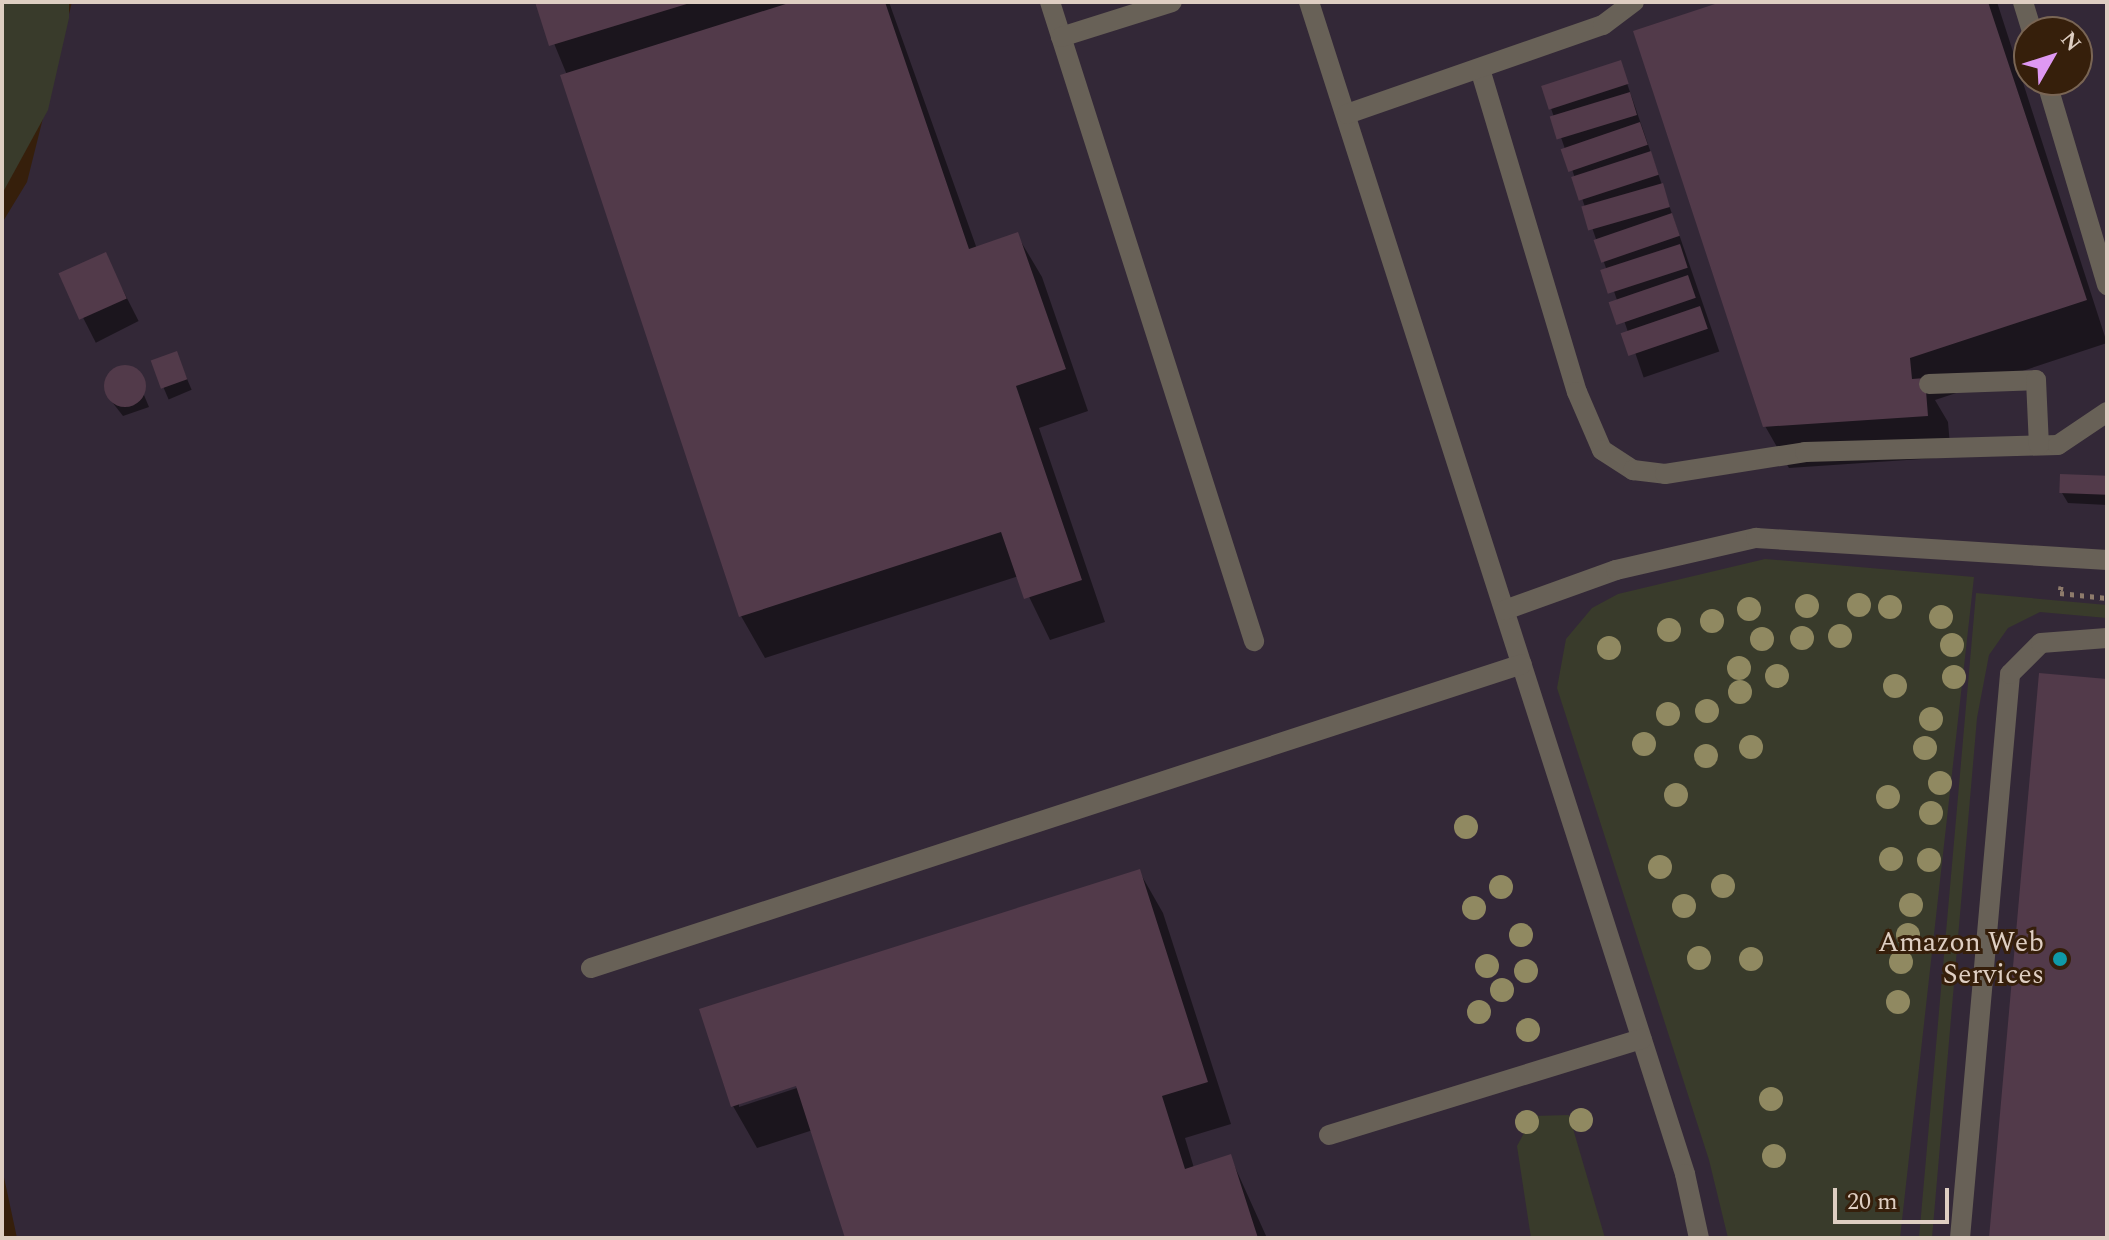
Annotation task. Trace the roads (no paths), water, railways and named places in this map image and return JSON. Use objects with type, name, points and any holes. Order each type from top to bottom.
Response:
[{"type":"lane","points":[[1050,2],[1254,641]]},
{"type":"lane","points":[[1061,37],[1172,2]]},
{"type":"lane","points":[[1309,2],[1642,1039],[1699,1238]]},
{"type":"lane","points":[[1347,114],[1480,69],[1504,54],[1603,25],[1634,2]]},
{"type":"lane","points":[[1480,69],[1577,392],[1612,456],[1633,470],[1665,474],[1805,452],[2058,445],[2107,412]]},
{"type":"lane","points":[[2051,96],[2107,285]]},
{"type":"lane","points":[[1929,384],[2036,380],[2039,445]]},
{"type":"lane","points":[[1505,610],[1616,570],[1756,538],[2107,560]]},
{"type":"lane","points":[[1960,1238],[2010,674],[2041,643],[2107,638]]},
{"type":"lane","points":[[591,968],[1522,664]]},
{"type":"lane","points":[[1329,1135],[1642,1039]]},
{"type":"place","name":"Amazon Web Services","points":[[2060,959]]}]
